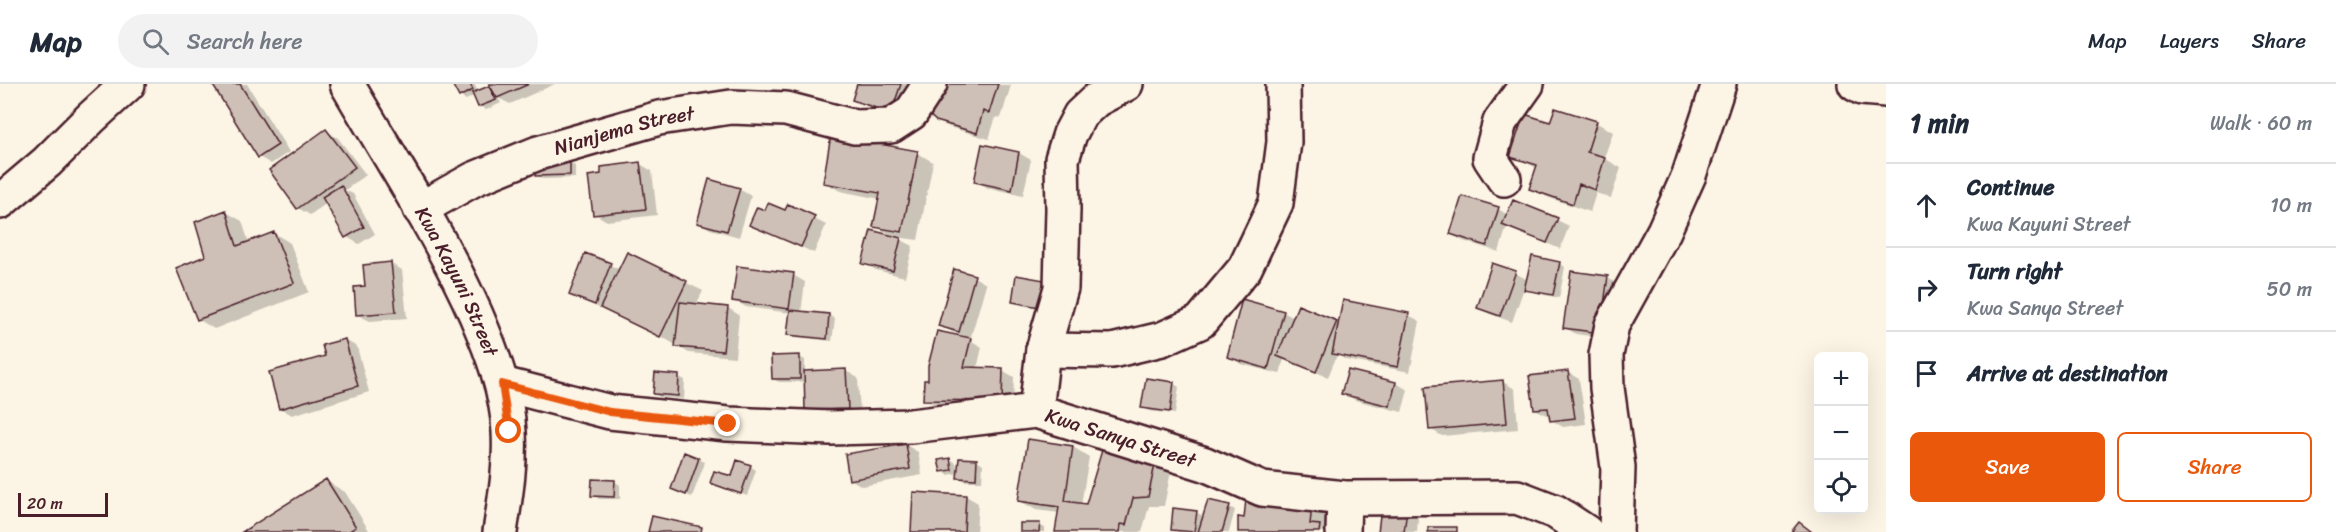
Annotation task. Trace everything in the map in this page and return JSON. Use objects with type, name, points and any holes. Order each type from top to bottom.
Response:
[{"type":"street","name":"Kwa Kayuni Street","points":[[347,84],[458,274],[493,355],[502,384],[509,431],[509,459],[500,532]]},
{"type":"street","name":"Nianjema Street","points":[[420,209],[474,179],[538,153],[659,118],[731,107],[786,109],[855,127],[891,126],[911,113],[930,84]]},
{"type":"street","points":[[1036,411],[1043,350],[1061,288],[1062,159],[1070,134],[1080,116],[1096,100],[1126,84]]},
{"type":"street","points":[[1043,350],[1112,351],[1162,339],[1200,322],[1245,268],[1276,203],[1284,142],[1283,84]]},
{"type":"street","points":[[1504,179],[1490,158],[1500,122],[1527,84]]},
{"type":"street","points":[[1616,532],[1618,466],[1607,388],[1606,355],[1612,325],[1664,231],[1689,175],[1719,84]]},
{"type":"street","points":[[0,202],[47,162],[121,86]]},
{"type":"street","name":"Kwa Sanya Street","points":[[502,384],[610,412],[728,424],[830,428],[910,426],[1036,411],[1205,464],[1263,489],[1344,498],[1517,497],[1556,512],[1586,532]]},
{"type":"street","points":[[1343,532],[1344,498]]},
{"type":"building","points":[[212,84],[240,84],[278,145],[258,158]]},
{"type":"building","points":[[452,84],[470,84],[473,90],[459,97]]},
{"type":"building","points":[[489,84],[529,84],[497,98]]},
{"type":"building","points":[[857,84],[901,84],[891,113],[852,100]]},
{"type":"building","points":[[936,84],[998,84],[989,113],[983,111],[977,133],[936,121],[927,113]]},
{"type":"building","points":[[489,86],[496,100],[478,107],[472,93]]},
{"type":"building","points":[[1555,108],[1597,121],[1587,152],[1605,157],[1595,190],[1579,184],[1573,204],[1529,189],[1537,165],[1510,157],[1524,114],[1550,122]]},
{"type":"building","points":[[326,129],[355,167],[297,209],[269,170]]},
{"type":"building","points":[[831,135],[918,151],[902,232],[873,227],[880,193],[823,183]]},
{"type":"building","points":[[982,144],[1019,152],[1012,190],[974,182]]},
{"type":"building","points":[[535,161],[570,161],[570,175],[535,176]]},
{"type":"building","points":[[640,162],[646,209],[593,215],[588,176],[601,174],[601,167]]},
{"type":"building","points":[[709,179],[740,188],[727,231],[697,223]]},
{"type":"building","points":[[341,185],[364,227],[345,238],[322,197]]},
{"type":"building","points":[[1462,196],[1499,207],[1487,246],[1450,234]]},
{"type":"building","points":[[1513,200],[1558,218],[1547,243],[1502,225]]},
{"type":"building","points":[[768,203],[785,210],[788,204],[815,216],[801,247],[749,225],[757,207],[765,210]]},
{"type":"building","points":[[226,210],[237,246],[274,232],[294,283],[197,320],[176,268],[205,256],[195,222]]},
{"type":"building","points":[[871,230],[901,238],[893,271],[862,264]]},
{"type":"building","points":[[627,252],[687,281],[660,337],[600,308]]},
{"type":"building","points":[[585,253],[611,263],[595,305],[569,295]]},
{"type":"building","points":[[1532,256],[1560,262],[1553,295],[1524,290]]},
{"type":"building","points":[[391,262],[396,312],[356,315],[354,287],[365,286],[363,265]]},
{"type":"building","points":[[1492,263],[1516,271],[1500,316],[1477,308]]},
{"type":"building","points":[[737,266],[794,273],[789,309],[732,301]]},
{"type":"building","points":[[954,269],[975,275],[959,332],[938,326]]},
{"type":"building","points":[[1571,271],[1608,276],[1600,333],[1563,328]]},
{"type":"building","points":[[1016,275],[1050,281],[1045,308],[1012,302]]},
{"type":"building","points":[[1242,299],[1284,311],[1268,369],[1227,357]]},
{"type":"building","points":[[1343,300],[1409,313],[1398,367],[1332,354]]},
{"type":"building","points":[[680,302],[728,307],[723,351],[675,347]]},
{"type":"building","points":[[1298,305],[1337,321],[1316,372],[1277,356]]},
{"type":"building","points":[[790,310],[829,314],[827,339],[787,335]]},
{"type":"building","points":[[937,331],[971,338],[964,367],[1003,368],[1002,401],[923,400],[924,380],[928,380],[928,366]]},
{"type":"building","points":[[345,339],[358,386],[279,409],[269,372],[325,356],[322,345]]},
{"type":"building","points":[[800,355],[800,379],[772,379],[771,356]]},
{"type":"building","points":[[846,369],[848,409],[805,410],[804,371]]},
{"type":"building","points":[[1348,370],[1396,382],[1390,406],[1341,394]]},
{"type":"building","points":[[1568,371],[1575,418],[1550,421],[1548,408],[1534,409],[1529,376]]},
{"type":"building","points":[[655,373],[679,375],[678,396],[653,394]]},
{"type":"building","points":[[1146,378],[1174,382],[1170,412],[1141,408]]},
{"type":"building","points":[[1503,380],[1507,423],[1429,430],[1425,387]]},
{"type":"building","points":[[1028,439],[1073,446],[1065,501],[1086,504],[1102,450],[1156,460],[1148,497],[1133,498],[1126,525],[1121,524],[1120,532],[1055,532],[1059,507],[1018,501]]},
{"type":"building","points":[[906,444],[910,469],[849,480],[845,454]]},
{"type":"building","points":[[684,452],[699,458],[686,495],[671,489]]},
{"type":"building","points":[[950,458],[952,470],[941,472],[938,460]]},
{"type":"building","points":[[959,458],[977,459],[976,479],[957,478]]},
{"type":"building","points":[[737,460],[751,465],[741,494],[710,483],[714,471],[732,476]]},
{"type":"building","points":[[326,479],[356,527],[348,532],[242,532]]},
{"type":"building","points":[[592,479],[615,480],[614,497],[591,496]]},
{"type":"building","points":[[913,492],[966,495],[964,532],[911,532]]},
{"type":"building","points":[[1246,499],[1312,506],[1310,524],[1320,525],[1319,532],[1238,532],[1238,517],[1244,518]]},
{"type":"building","points":[[1208,500],[1230,505],[1222,532],[1198,532]]},
{"type":"building","points":[[1381,507],[1407,510],[1404,532],[1378,532]]},
{"type":"building","points":[[1173,508],[1197,511],[1194,532],[1171,530]]},
{"type":"building","points":[[652,516],[702,527],[701,532],[648,532]]},
{"type":"building","points":[[1799,522],[1812,532],[1791,532]]},
{"type":"building","points":[[1020,523],[1040,523],[1039,532],[1020,532]]},
{"type":"building","points":[[1428,527],[1457,527],[1457,532],[1428,532]]},
{"type":"route","points":[[509,431],[502,384],[610,412],[728,424]]}]
